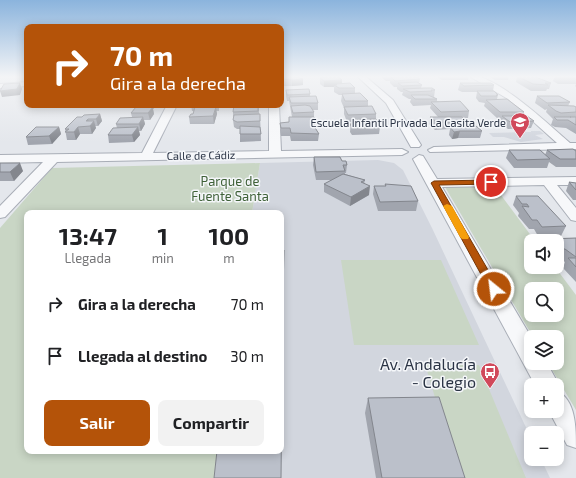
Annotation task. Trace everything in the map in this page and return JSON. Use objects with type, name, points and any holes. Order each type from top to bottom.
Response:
[{"type":"street","points":[[386,98],[390,102],[524,344]]},
{"type":"street","points":[[513,98],[572,147]]},
{"type":"street","points":[[146,156],[170,108]]},
{"type":"street","points":[[274,108],[275,154]]},
{"type":"street","points":[[417,152],[424,146],[434,150],[572,147]]},
{"type":"street","name":"Calle de Cádiz","points":[[0,159],[402,152],[405,148],[417,152]]},
{"type":"street","points":[[0,214],[54,158]]},
{"type":"street","points":[[547,181],[576,217]]},
{"type":"street","points":[[434,183],[576,181]]},
{"type":"street","points":[[564,414],[576,434]]},
{"type":"shaded area","points":[[540,131],[544,134],[535,135],[543,139],[521,142],[504,137],[493,137],[489,133],[531,132]]},
{"type":"shaded area","points":[[378,160],[394,163],[403,170],[525,426],[524,426],[524,466],[544,466],[550,478],[218,478],[274,454],[284,454],[284,210],[252,210],[260,163]]},
{"type":"green space","name":"Parque de Fuente Santa","points":[[260,163],[252,210],[24,210],[24,454],[222,454],[219,478],[0,478],[0,228],[52,168]]},
{"type":"green space","points":[[445,187],[495,187],[530,234],[524,234],[524,274],[560,274],[576,295],[576,410],[564,390],[564,378],[557,378],[552,370],[564,370],[564,330],[529,330],[524,322],[564,322],[564,282],[524,282],[524,322]]},
{"type":"green space","points":[[341,260],[441,260],[479,345],[354,345]]},
{"type":"green space","points":[[425,364],[479,365],[526,478],[459,478]]},
{"type":"building","points":[[289,98],[317,98],[318,103],[291,103]]},
{"type":"building","points":[[344,98],[365,98],[368,101],[345,101]]},
{"type":"building","points":[[414,98],[437,99],[415,99]]},
{"type":"building","points":[[540,98],[563,98],[570,102],[547,103]]},
{"type":"building","points":[[507,99],[524,112],[500,112],[486,100]]},
{"type":"building","points":[[460,101],[469,111],[441,112],[431,102]]},
{"type":"building","points":[[548,105],[574,106],[576,107],[576,112],[561,113]]},
{"type":"building","points":[[291,106],[310,106],[314,112],[293,113]]},
{"type":"building","points":[[372,106],[376,114],[348,115],[344,107]]},
{"type":"building","points":[[135,108],[152,108],[148,113],[131,113]]},
{"type":"building","points":[[195,108],[216,108],[213,116],[189,117],[193,114]]},
{"type":"building","points":[[234,108],[258,108],[258,111],[233,112]]},
{"type":"building","points":[[100,114],[96,119],[88,119],[86,121],[94,121],[90,126],[78,127],[74,132],[65,132],[69,129],[65,129],[77,117]]},
{"type":"building","points":[[260,114],[260,121],[237,122],[233,120],[234,115]]},
{"type":"building","points":[[502,116],[527,116],[534,121],[510,122]]},
{"type":"building","points":[[143,117],[139,124],[116,124],[120,118]]},
{"type":"building","points":[[289,117],[314,117],[315,120],[312,123],[319,134],[291,133],[290,128],[281,128],[280,123],[289,122]]},
{"type":"building","points":[[430,117],[462,117],[467,122],[437,122]]},
{"type":"building","points":[[554,117],[576,117],[576,125],[568,120],[557,120]]},
{"type":"building","points":[[376,119],[380,127],[352,128],[350,124],[353,124],[351,120]]},
{"type":"building","points":[[240,126],[260,127],[261,134],[240,134]]},
{"type":"building","points":[[476,126],[482,131],[454,132],[450,127]]},
{"type":"building","points":[[36,127],[59,127],[49,136],[26,137]]},
{"type":"building","points":[[138,127],[132,135],[108,135],[113,128]]},
{"type":"building","points":[[573,149],[576,151],[576,159],[560,159],[547,150]]},
{"type":"building","points":[[509,150],[540,150],[550,159],[517,160]]},
{"type":"building","points":[[314,157],[340,157],[342,161],[346,161],[347,165],[343,165],[345,171],[316,172]]},
{"type":"building","points":[[0,163],[20,163],[10,172],[0,172]]},
{"type":"building","points":[[343,174],[365,180],[361,182],[370,186],[351,197],[324,184]]},
{"type":"building","points":[[569,182],[576,183],[576,190]]},
{"type":"building","points":[[385,184],[411,186],[418,201],[380,202],[374,186],[386,186]]},
{"type":"building","points":[[516,196],[538,196],[566,226],[542,227],[537,220],[532,220],[522,206],[529,207],[527,204],[522,204]]},
{"type":"building","points":[[564,238],[576,238],[576,257],[564,249]]},
{"type":"building","points":[[568,258],[576,258],[576,267]]},
{"type":"building","points":[[439,397],[465,478],[382,478],[368,398]]},
{"type":"building","points":[[217,454],[281,454],[281,478],[214,478]]},
{"type":"slow traffic","points":[[447,206],[465,237]]},
{"type":"place","name":"Escuela Infantil Privada La Casita Verde","points":[[520,139]]},
{"type":"place","name":"Av. Andalucía - Colegio","points":[[490,389]]},
{"type":"route","points":[[491,182],[434,183],[494,289]]}]
